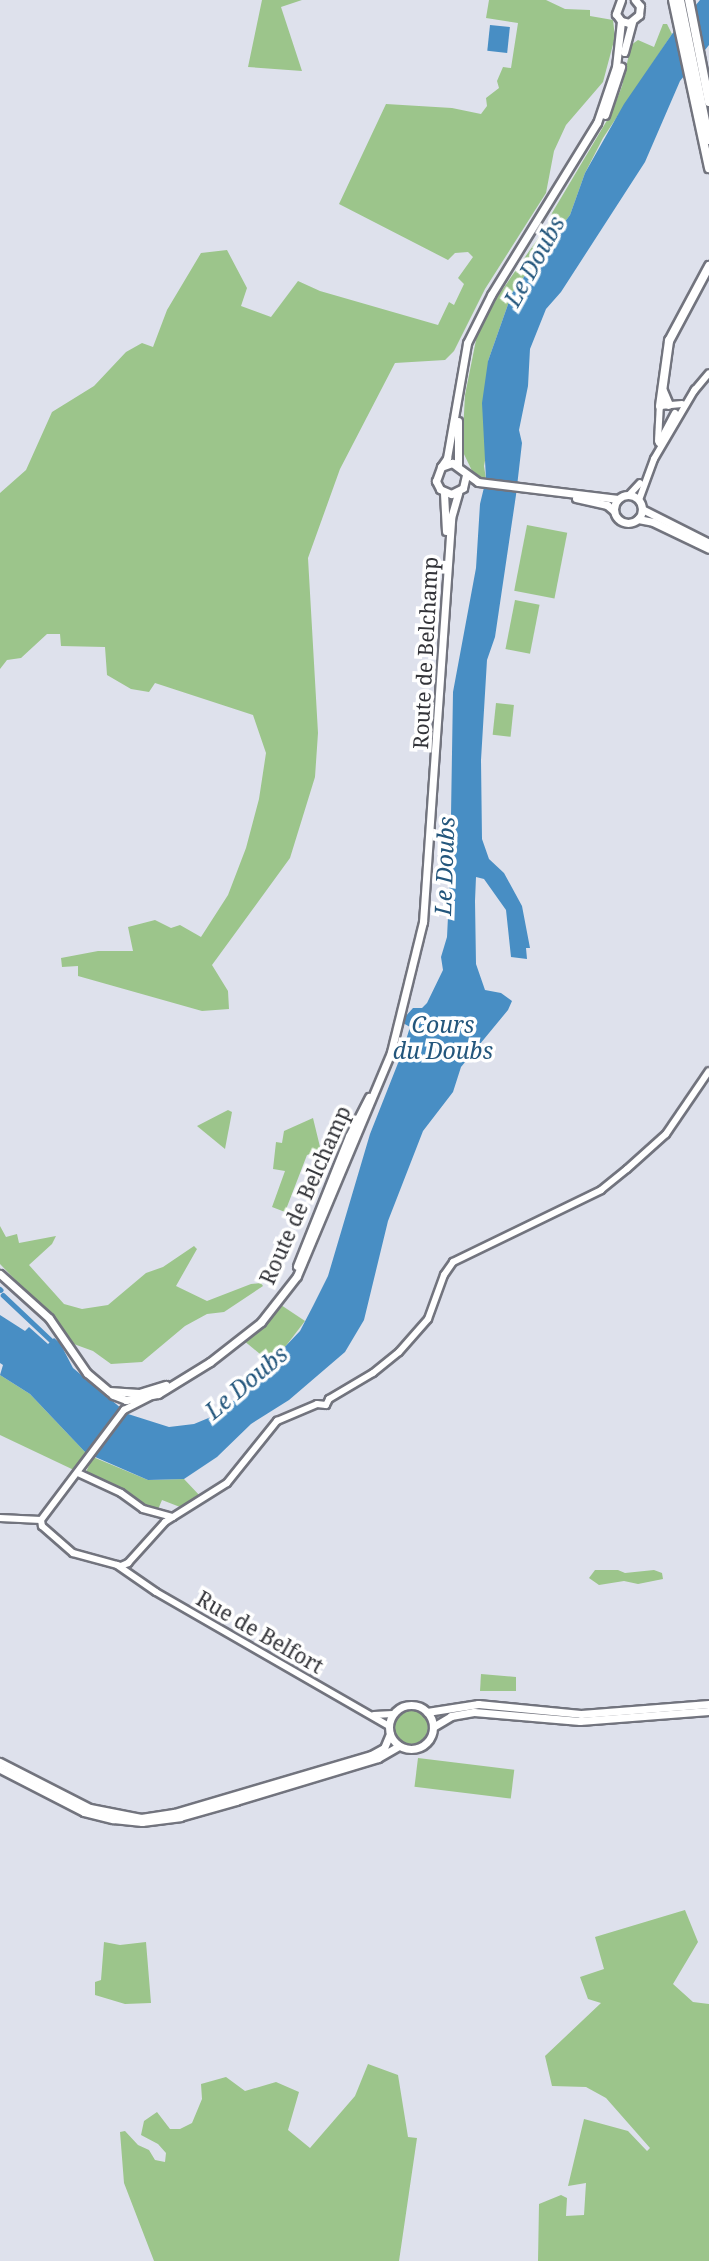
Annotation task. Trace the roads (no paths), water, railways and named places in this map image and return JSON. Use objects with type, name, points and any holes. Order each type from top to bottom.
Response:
[{"type":"highway","points":[[673,0],[679,6],[709,140]]},
{"type":"highway","points":[[689,0],[708,167]]},
{"type":"highway","points":[[697,83],[709,102]]},
{"type":"highway","points":[[663,407],[662,384],[669,341],[709,266]]},
{"type":"highway","points":[[698,289],[709,277]]},
{"type":"main road","points":[[621,0],[616,9],[621,21],[616,67],[597,123],[491,295],[467,343],[447,458],[436,481],[444,493],[478,484],[618,499],[629,495],[640,505],[709,544]]},
{"type":"main road","points":[[478,484],[458,465],[461,386],[474,337],[497,291],[601,122],[615,92],[632,22],[639,15],[637,1]]},
{"type":"main road","points":[[621,21],[632,22]]},
{"type":"main road","points":[[441,467],[458,465]]},
{"type":"main road","points":[[460,490],[466,475]]},
{"type":"main road","points":[[524,489],[596,502],[614,511],[624,522],[638,519],[653,522],[709,550]]},
{"type":"main road","name":"Route de Belchamp","points":[[126,1400],[149,1397],[219,1355],[261,1322],[285,1296],[307,1256],[391,1052],[423,922],[451,518],[460,490]]},
{"type":"main road","name":"Route de Belchamp","points":[[170,1383],[208,1360],[251,1327],[282,1294],[302,1254],[341,1154],[381,1072],[396,1031],[421,919],[424,889],[446,540],[444,493]]},
{"type":"main road","points":[[614,511],[618,499]]},
{"type":"main road","points":[[638,519],[640,505]]},
{"type":"main road","points":[[0,1274],[49,1318],[80,1365],[108,1391],[126,1400]]},
{"type":"main road","points":[[108,1391],[139,1393],[170,1383]]},
{"type":"main road","points":[[2,1767],[90,1808],[141,1818],[174,1813],[371,1755],[384,1748],[393,1714],[410,1704],[427,1712],[478,1704],[581,1713],[709,1704]]},
{"type":"main road","points":[[389,1730],[400,1746],[412,1749],[424,1744],[433,1727],[451,1716],[474,1713],[580,1721],[709,1710]]},
{"type":"main road","points":[[427,1712],[433,1727]]},
{"type":"main road","points":[[2,1767],[84,1812],[142,1822],[180,1817],[249,1797],[378,1758],[400,1746]]},
{"type":"street","points":[[656,450],[682,404],[709,373]]},
{"type":"street","points":[[640,505],[646,476],[654,459],[674,418],[695,389]]},
{"type":"street","points":[[663,407],[682,404]]},
{"type":"street","points":[[663,407],[674,418]]},
{"type":"street","points":[[663,407],[674,418]]},
{"type":"street","points":[[654,459],[663,407]]},
{"type":"street","points":[[629,495],[646,476]]},
{"type":"street","points":[[41,1520],[42,1525],[73,1553],[117,1565],[128,1563],[165,1520],[227,1483],[277,1421],[317,1404],[326,1405],[329,1399],[373,1373],[399,1352],[428,1319],[444,1275],[459,1258],[601,1189],[627,1169],[666,1134],[709,1070]]},
{"type":"street","name":"Route de Belchamp","points":[[126,1400],[156,1392],[170,1383]]},
{"type":"street","points":[[124,1410],[149,1397]]},
{"type":"street","points":[[41,1520],[124,1410],[126,1400]]},
{"type":"street","points":[[78,1473],[121,1493],[139,1507],[165,1520]]},
{"type":"street","points":[[0,1518],[41,1520]]},
{"type":"street","points":[[128,1563],[130,1575]]},
{"type":"street","name":"Rue de Belfort","points":[[117,1565],[316,1685],[373,1714],[389,1730]]},
{"type":"street","name":"Rue de Belfort","points":[[373,1714],[393,1714]]},
{"type":"water","name":"Cours du Doubs","points":[[700,0],[709,0],[709,45],[680,81],[645,162],[561,292],[546,309],[530,349],[528,386],[519,430],[522,443],[516,495],[495,637],[487,660],[481,760],[482,839],[489,859],[504,873],[522,906],[530,948],[526,948],[527,959],[511,957],[506,910],[484,879],[476,877],[475,901],[476,964],[485,990],[501,993],[512,1001],[508,1010],[461,1067],[453,1092],[423,1131],[388,1221],[364,1320],[345,1352],[289,1400],[251,1424],[217,1457],[184,1479],[148,1480],[86,1453],[30,1394],[0,1375],[3,1365],[0,1363],[0,1315],[25,1331],[29,1327],[48,1344],[54,1338],[60,1343],[73,1368],[128,1414],[169,1427],[194,1424],[223,1412],[300,1331],[328,1276],[370,1134],[410,1027],[403,1023],[405,1017],[413,1008],[422,1008],[427,1003],[443,970],[441,957],[447,937],[450,876],[453,692],[476,568],[480,504],[486,479],[482,403],[488,361],[512,293],[570,215],[585,173],[624,104],[672,34]]},
{"type":"water","points":[[490,25],[510,27],[507,53],[487,51]]},
{"type":"waterway","points":[[3,1295],[54,1343]]},
{"type":"water label","name":"Le Doubs","points":[[534,261]]},
{"type":"water label","name":"Le Doubs","points":[[444,866]]},
{"type":"water label","name":"Le Doubs","points":[[246,1382]]}]
